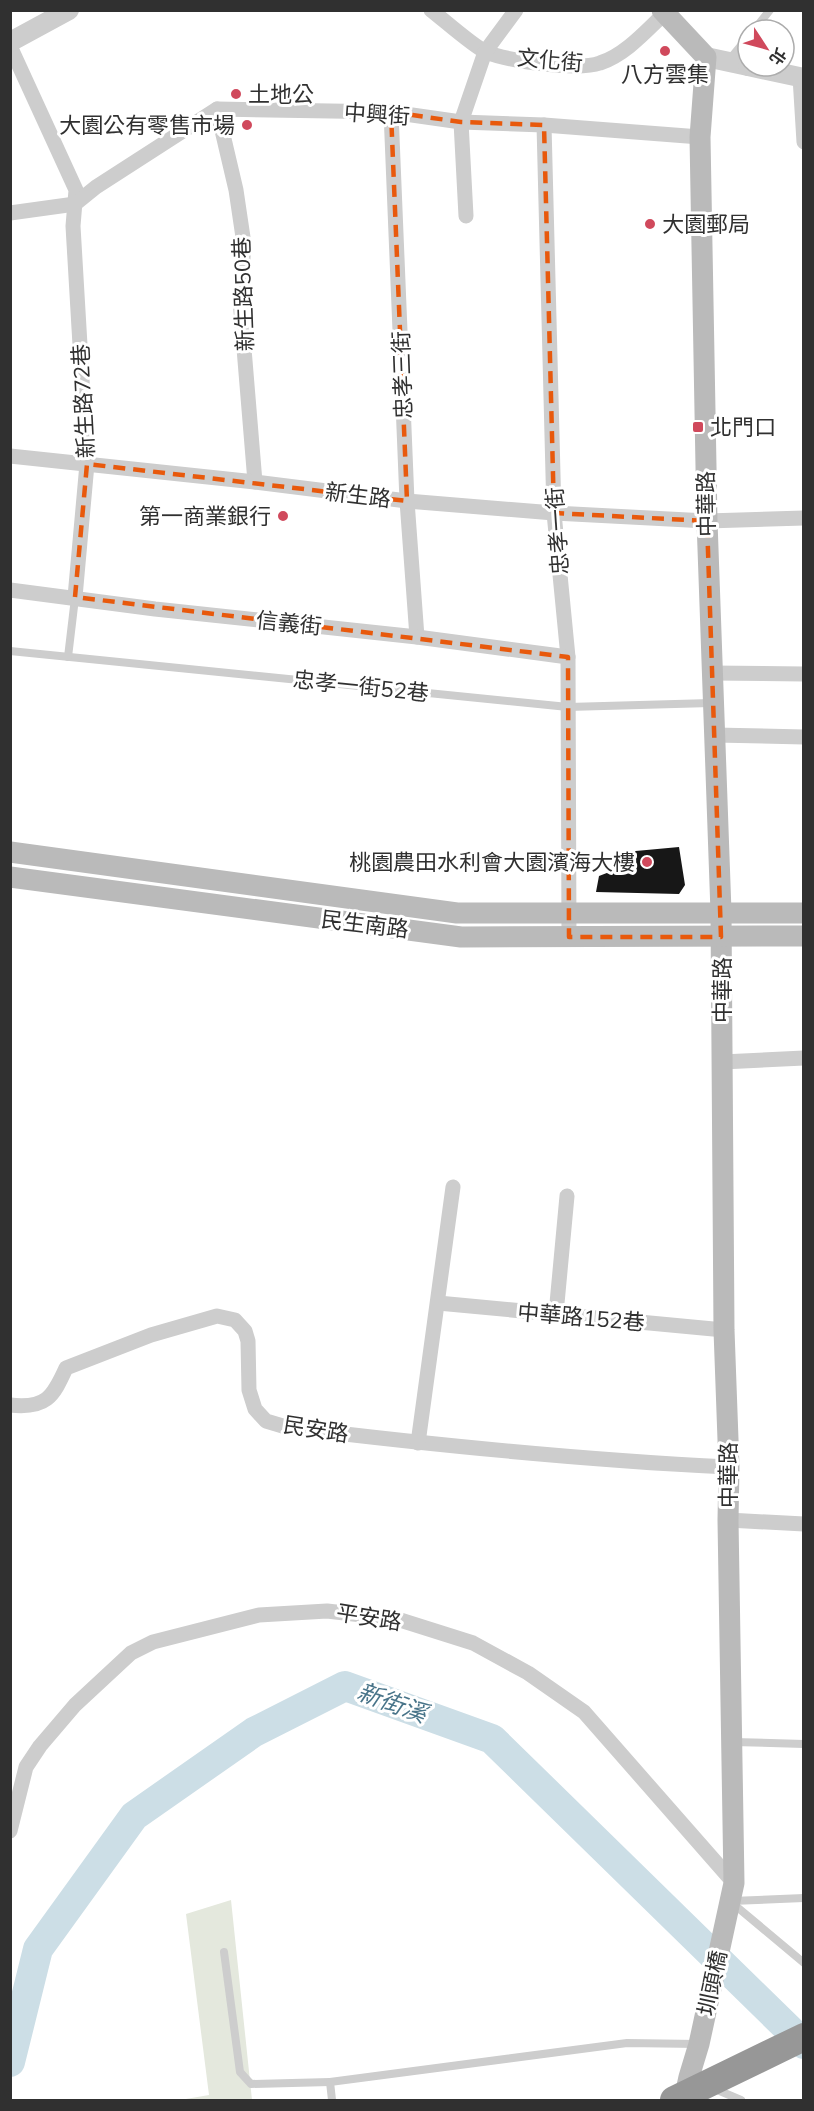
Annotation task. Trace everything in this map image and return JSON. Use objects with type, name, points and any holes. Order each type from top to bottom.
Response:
[{"type":"highway","points":[[682,2089],[804,2037]]},
{"type":"main road","points":[[668,13],[706,57]]},
{"type":"main road","name":"中華路","points":[[706,57],[700,137],[711,673],[721,912],[724,1330],[729,1467],[733,1742],[730,1902]]},
{"type":"main road","name":"民生南路","points":[[10,852],[457,912],[804,913]]},
{"type":"main road","name":"民生南路","points":[[10,877],[461,937],[804,936]]},
{"type":"main road","name":"圳頭橋","points":[[699,2044],[730,1902]]},
{"type":"main road","points":[[684,2100],[682,2089],[699,2044]]},
{"type":"street","points":[[10,44],[69,10]]},
{"type":"street","name":"文化街","points":[[431,10],[485,52],[578,67],[600,63],[618,54],[668,13]]},
{"type":"street","points":[[466,216],[461,122],[485,52],[516,10]]},
{"type":"street","name":"新生路72巷","points":[[10,44],[76,190],[73,226],[87,464],[75,597]]},
{"type":"street","points":[[706,57],[736,64]]},
{"type":"street","points":[[802,78],[804,142]]},
{"type":"street","points":[[10,213],[75,204],[96,187],[217,109]]},
{"type":"street","name":"中興街","points":[[217,109],[391,112],[461,122],[544,125],[700,137]]},
{"type":"street","name":"新生路50巷","points":[[217,109],[236,190],[244,244],[240,300],[255,482]]},
{"type":"street","name":"忠孝三街","points":[[391,112],[407,501],[417,637]]},
{"type":"street","name":"忠孝一街","points":[[544,125],[554,513],[568,657],[569,937]]},
{"type":"street","name":"新生路","points":[[10,456],[407,501],[554,513],[707,521],[804,518]]},
{"type":"street","name":"信義街","points":[[10,590],[155,609],[417,637],[568,657]]},
{"type":"street","points":[[711,673],[804,674]]},
{"type":"street","points":[[714,735],[804,737]]},
{"type":"street","points":[[722,1062],[804,1058]]},
{"type":"street","points":[[418,1443],[453,1187]]},
{"type":"street","points":[[556,1314],[567,1196]]},
{"type":"street","name":"中華路152巷","points":[[438,1303],[724,1330]]},
{"type":"street","name":"民安路","points":[[10,1405],[40,1403],[55,1393],[66,1368],[151,1335],[218,1316],[235,1320],[245,1331],[248,1341],[249,1390],[255,1409],[266,1421],[285,1427],[418,1443],[647,1463],[729,1467]]},
{"type":"street","points":[[728,1520],[804,1524]]},
{"type":"street","name":"平安路","points":[[10,1831],[26,1767],[40,1746],[75,1705],[131,1653],[153,1642],[259,1615],[327,1611],[397,1619],[473,1643],[528,1673],[584,1712],[730,1902]]},
{"type":"lane","points":[[728,62],[736,52]]},
{"type":"lane","points":[[68,657],[75,597]]},
{"type":"lane","name":"忠孝一街52巷","points":[[10,651],[568,707],[712,703]]},
{"type":"lane","points":[[733,1742],[804,1744]]},
{"type":"lane","points":[[730,1902],[804,1898]]},
{"type":"lane","points":[[730,1902],[804,1963]]},
{"type":"lane","points":[[224,1952],[240,2072],[251,2084],[330,2082],[627,2043],[699,2044]]},
{"type":"lane","points":[[330,2082],[332,2100]]},
{"type":"lane","points":[[682,2089],[741,2100]]},
{"type":"highlighted area","points":[[391,112],[461,122],[544,125],[554,513],[707,521],[721,937],[569,937],[568,657],[75,597],[87,464],[407,501]]},
{"type":"shaded area","points":[[231,1900],[252,2100],[180,2100],[209,2095],[186,1914]]},
{"type":"building","name":"桃園農田水利會大園濱海大樓","points":[[679,847],[685,885],[679,894],[596,892],[599,876],[612,871],[614,853]]},
{"type":"waterway","name":"新街溪","points":[[10,2062],[38,1949],[134,1816],[254,1732],[345,1686],[492,1739],[804,2044]]},
{"type":"place","name":"八方雲集","points":[[665,51]]},
{"type":"place","name":"土地公","points":[[236,94]]},
{"type":"place","name":"大園公有零售市場","points":[[247,125]]},
{"type":"place","name":"大園郵局","points":[[650,224]]},
{"type":"place","name":"北門口","points":[[698,427]]},
{"type":"place","name":"第一商業銀行","points":[[283,516]]},
{"type":"place","name":"桃園農田水利會大園濱海大樓","points":[[647,862]]}]
